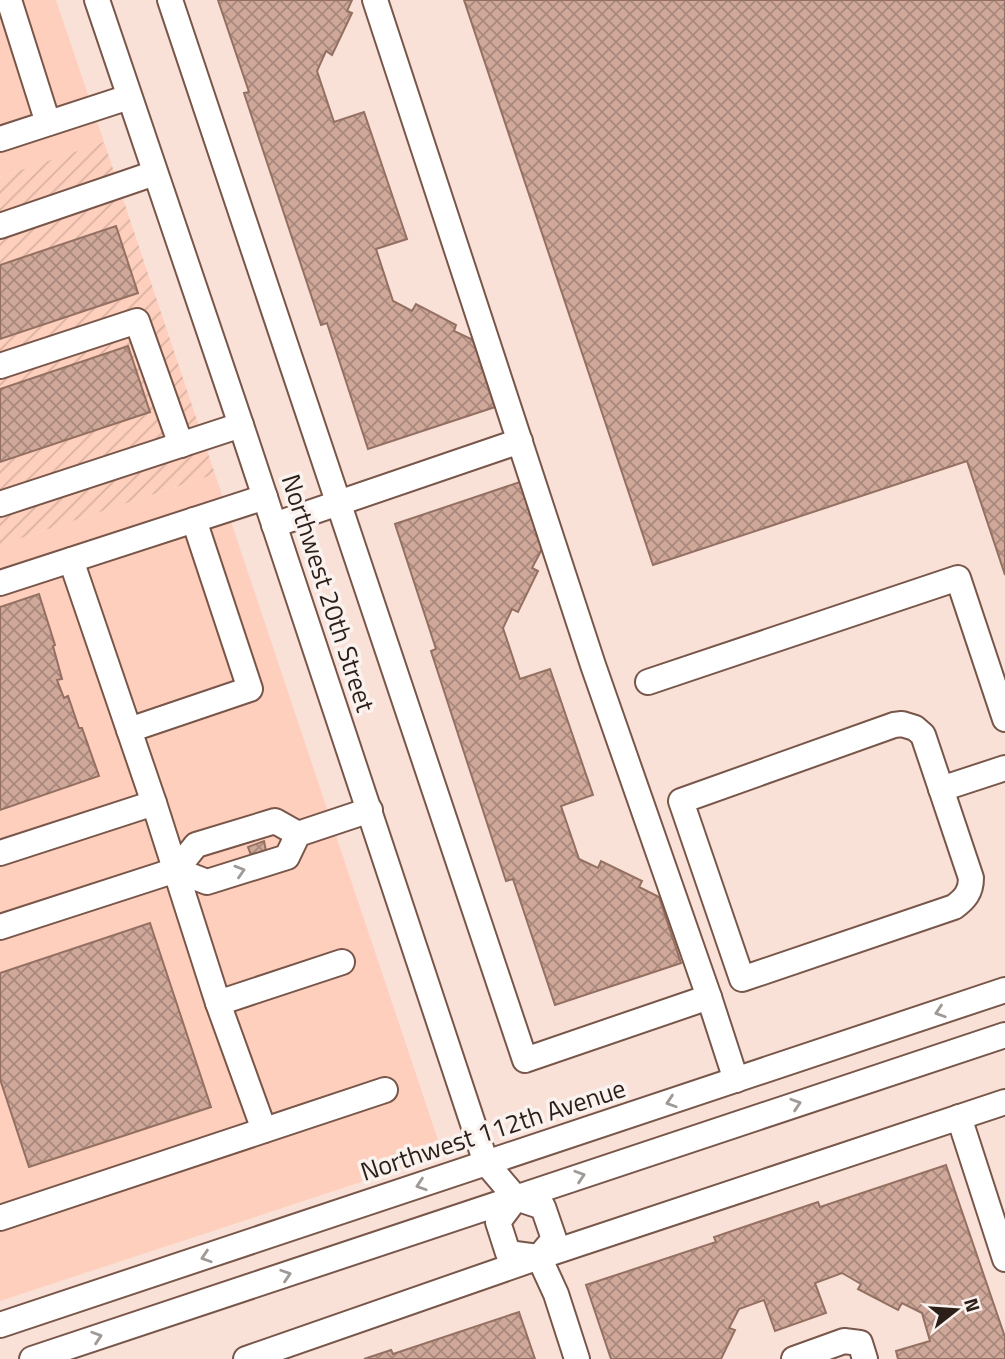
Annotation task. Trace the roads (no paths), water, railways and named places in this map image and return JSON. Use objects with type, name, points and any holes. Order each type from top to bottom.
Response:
[{"type":"street","points":[[9,0],[48,123]]},
{"type":"street","name":"Northwest 20th Street","points":[[97,0],[486,1163],[516,1198]]},
{"type":"street","points":[[170,0],[525,1060],[709,997]]},
{"type":"street","points":[[374,0],[593,665],[736,1080]]},
{"type":"street","points":[[0,139],[129,97]]},
{"type":"street","points":[[0,226],[155,173]]},
{"type":"street","points":[[0,366],[137,321],[181,445]]},
{"type":"street","points":[[0,504],[241,425]]},
{"type":"street","points":[[274,525],[520,441]]},
{"type":"street","points":[[0,583],[265,497]]},
{"type":"street","points":[[129,730],[250,689],[194,520]]},
{"type":"street","points":[[71,560],[154,803],[218,1003],[264,1130]]},
{"type":"street","points":[[648,682],[958,578],[1005,719]]},
{"type":"street","points":[[902,724],[915,728],[923,735],[940,789],[971,878],[971,886],[963,901],[954,907],[742,979],[681,801],[902,724]]},
{"type":"street","points":[[940,789],[1005,768]]},
{"type":"street","points":[[0,853],[154,803]]},
{"type":"street","points":[[176,870],[207,882],[287,857],[298,834],[370,810]]},
{"type":"street","points":[[0,927],[176,870],[196,845],[275,821],[298,834]]},
{"type":"street","points":[[218,1003],[342,962]]},
{"type":"street","name":"Northwest 112th Avenue","points":[[0,1325],[1005,990]]},
{"type":"street","points":[[32,1359],[516,1198],[1003,1044]]},
{"type":"street","points":[[0,1218],[385,1090]]},
{"type":"street","points":[[246,1359],[539,1257],[1005,1102]]},
{"type":"street","points":[[958,1117],[1005,1259]]},
{"type":"street","points":[[516,1198],[543,1207],[554,1239],[539,1257]]},
{"type":"street","points":[[516,1198],[498,1222],[508,1254],[539,1257]]},
{"type":"street","points":[[539,1257],[556,1294],[577,1359]]},
{"type":"street","points":[[794,1359],[844,1341],[860,1343],[865,1359]]}]
